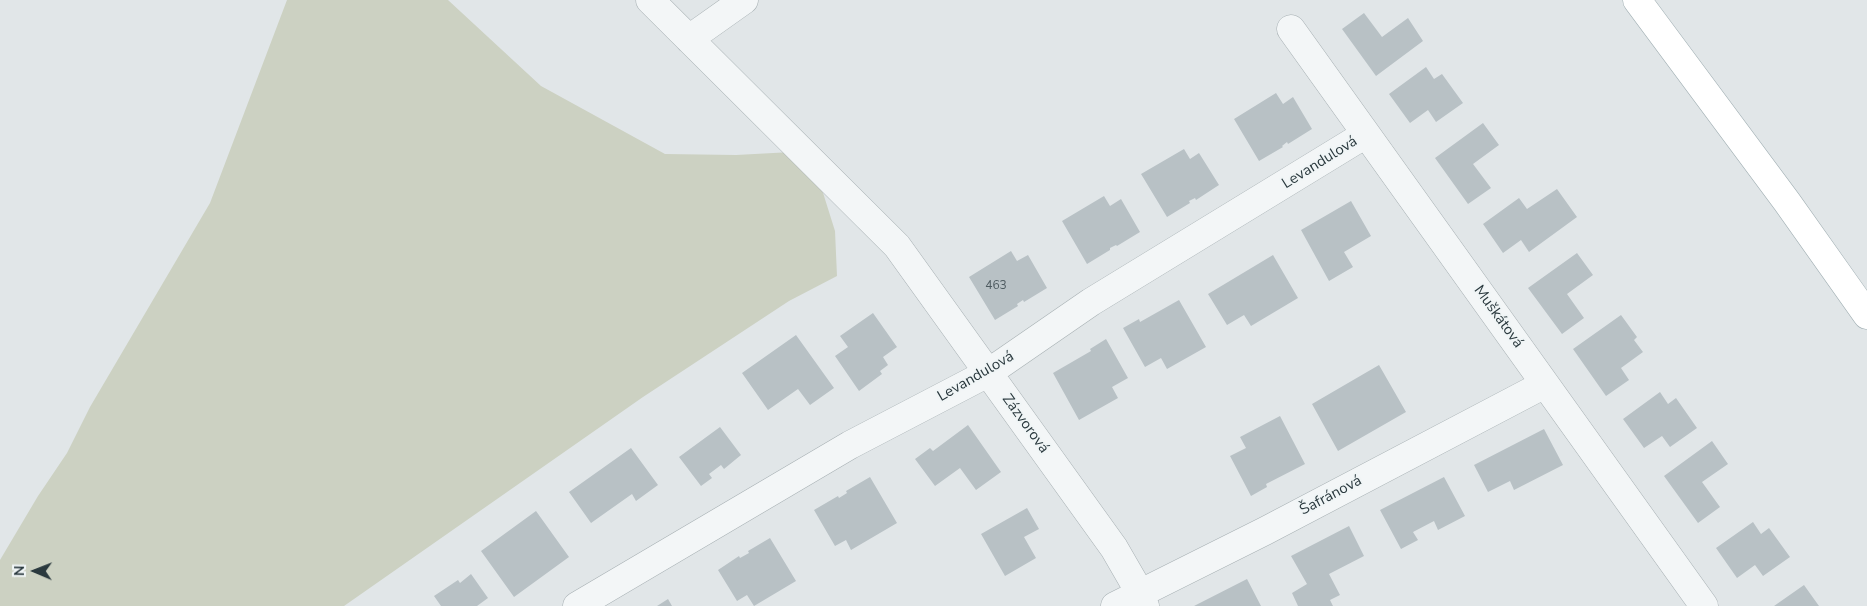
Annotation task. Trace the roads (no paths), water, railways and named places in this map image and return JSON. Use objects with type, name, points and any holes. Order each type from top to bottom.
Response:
[{"type":"main road","points":[[1637,0],[1787,202],[1867,315]]},
{"type":"street","name":"Zázvorová","points":[[650,0],[897,246],[1114,548],[1142,600]]},
{"type":"street","points":[[689,39],[744,0]]},
{"type":"street","name":"Muškátová","points":[[1291,29],[1704,606]]},
{"type":"street","name":"Levandulová","points":[[577,606],[850,444],[988,373],[1091,302],[1366,134]]},
{"type":"street","name":"Šafránová","points":[[1115,606],[1142,600],[1265,531],[1545,384]]}]
